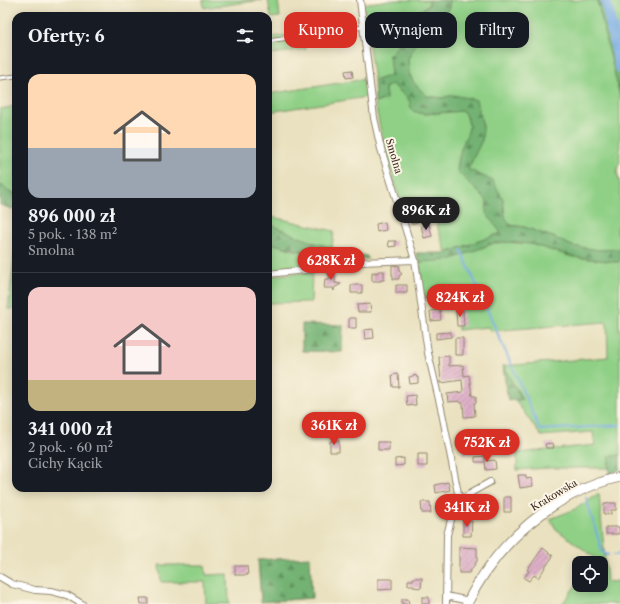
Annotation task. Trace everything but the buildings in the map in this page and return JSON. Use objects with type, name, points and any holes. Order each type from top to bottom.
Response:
[{"type":"main road","name":"Krakowska","points":[[468,603],[492,563],[527,526],[554,506],[575,494],[596,485],[620,478]]},
{"type":"street","name":"Smolna","points":[[360,0],[374,118],[381,149],[415,260],[425,338],[460,503]]},
{"type":"street","points":[[272,274],[305,270],[333,262],[415,260]]},
{"type":"street","points":[[446,604],[447,535],[452,516],[460,503],[472,492],[490,482]]},
{"type":"street","points":[[0,577],[12,584],[35,590],[51,591],[67,595],[82,604]]},
{"type":"street","points":[[446,596],[468,603]]},
{"type":"lane","points":[[272,40],[364,27]]},
{"type":"lane","points":[[0,78],[12,76]]},
{"type":"green space","points":[[203,0],[262,0],[204,8]]},
{"type":"green space","points":[[268,0],[278,0],[280,17],[272,18],[272,12],[270,12]]},
{"type":"green space","points":[[390,0],[429,0],[429,4],[418,12],[365,12],[365,18],[363,4]]},
{"type":"green space","points":[[429,0],[450,0],[449,8],[446,12],[419,12],[429,5]]},
{"type":"green space","points":[[450,0],[597,0],[620,96],[620,163],[618,165],[617,172],[620,185],[620,223],[617,227],[617,234],[620,236],[620,249],[598,250],[571,246],[553,237],[524,227],[510,225],[505,217],[503,199],[468,169],[482,140],[483,126],[453,95],[442,98],[427,96],[414,83],[409,73],[408,59],[414,48],[457,48],[457,12],[446,12],[449,8]]},
{"type":"green space","points":[[597,0],[609,0],[620,51],[620,96]]},
{"type":"green space","points":[[609,0],[620,0],[620,51]]},
{"type":"green space","points":[[284,36],[284,48],[306,48],[306,49],[272,54],[272,37]]},
{"type":"green space","points":[[369,48],[396,48],[389,55],[391,75],[374,81]]},
{"type":"green space","points":[[396,48],[414,48],[408,59],[409,73],[414,83],[427,96],[442,98],[453,95],[476,100],[483,126],[482,140],[468,169],[493,181],[503,199],[505,217],[510,225],[524,227],[553,237],[572,246],[598,250],[620,249],[620,261],[616,262],[573,257],[531,244],[507,242],[494,243],[450,260],[419,262],[416,253],[446,253],[501,233],[486,213],[487,201],[457,171],[461,149],[469,126],[463,111],[424,114],[412,111],[409,99],[392,84],[385,88],[386,99],[375,103],[374,81],[391,75],[389,55]]},
{"type":"green space","points":[[365,79],[367,97],[272,111],[272,93]]},
{"type":"green space","points":[[392,84],[424,114],[463,111],[469,126],[461,149],[457,171],[487,201],[495,224],[501,233],[446,253],[430,205],[404,213],[384,147],[375,103],[386,99],[385,88]]},
{"type":"green space","points":[[12,107],[12,192],[9,192],[0,183],[0,109]]},
{"type":"green space","points":[[0,183],[9,192],[12,192],[12,209],[0,205]]},
{"type":"green space","points":[[272,217],[334,231],[332,248],[300,238],[272,225]]},
{"type":"green space","points":[[272,225],[316,243],[341,251],[367,256],[368,259],[340,259],[272,244]]},
{"type":"green space","points":[[507,242],[531,244],[573,257],[616,262],[620,261],[620,455],[609,457],[609,468],[548,468],[517,470],[517,453],[595,445],[593,432],[541,436],[516,401],[522,399],[503,366],[608,357],[607,322],[490,331],[488,327],[458,330],[456,296],[424,298],[419,262],[450,260],[494,243]]},
{"type":"green space","points":[[272,243],[293,250],[340,259],[308,268],[272,272]]},
{"type":"green space","points":[[312,272],[311,302],[272,303],[272,276]]},
{"type":"green space","points":[[12,276],[12,309],[8,309]]},
{"type":"green space","points":[[302,324],[343,325],[342,352],[302,351]]},
{"type":"green space","points":[[503,366],[522,399],[508,401]]},
{"type":"green space","points":[[620,455],[620,469],[609,475],[609,457]]},
{"type":"green space","points":[[599,494],[605,556],[592,556],[556,529],[550,519],[573,510]]},
{"type":"green space","points":[[310,557],[312,598],[261,602],[258,560]]},
{"type":"green space","points":[[159,565],[205,565],[206,575],[228,574],[229,604],[206,604],[205,582],[161,582]]},
{"type":"green space","points":[[620,581],[620,604],[562,604],[572,590],[572,592],[608,592],[608,582]]},
{"type":"waterway","points":[[606,0],[620,68]]},
{"type":"waterway","points":[[461,250],[540,430],[620,425]]},
{"type":"waterway","points":[[561,489],[576,482],[580,484]]},
{"type":"waterway","points":[[586,498],[602,551],[608,555]]},
{"type":"waterway","points":[[614,555],[620,554]]}]
